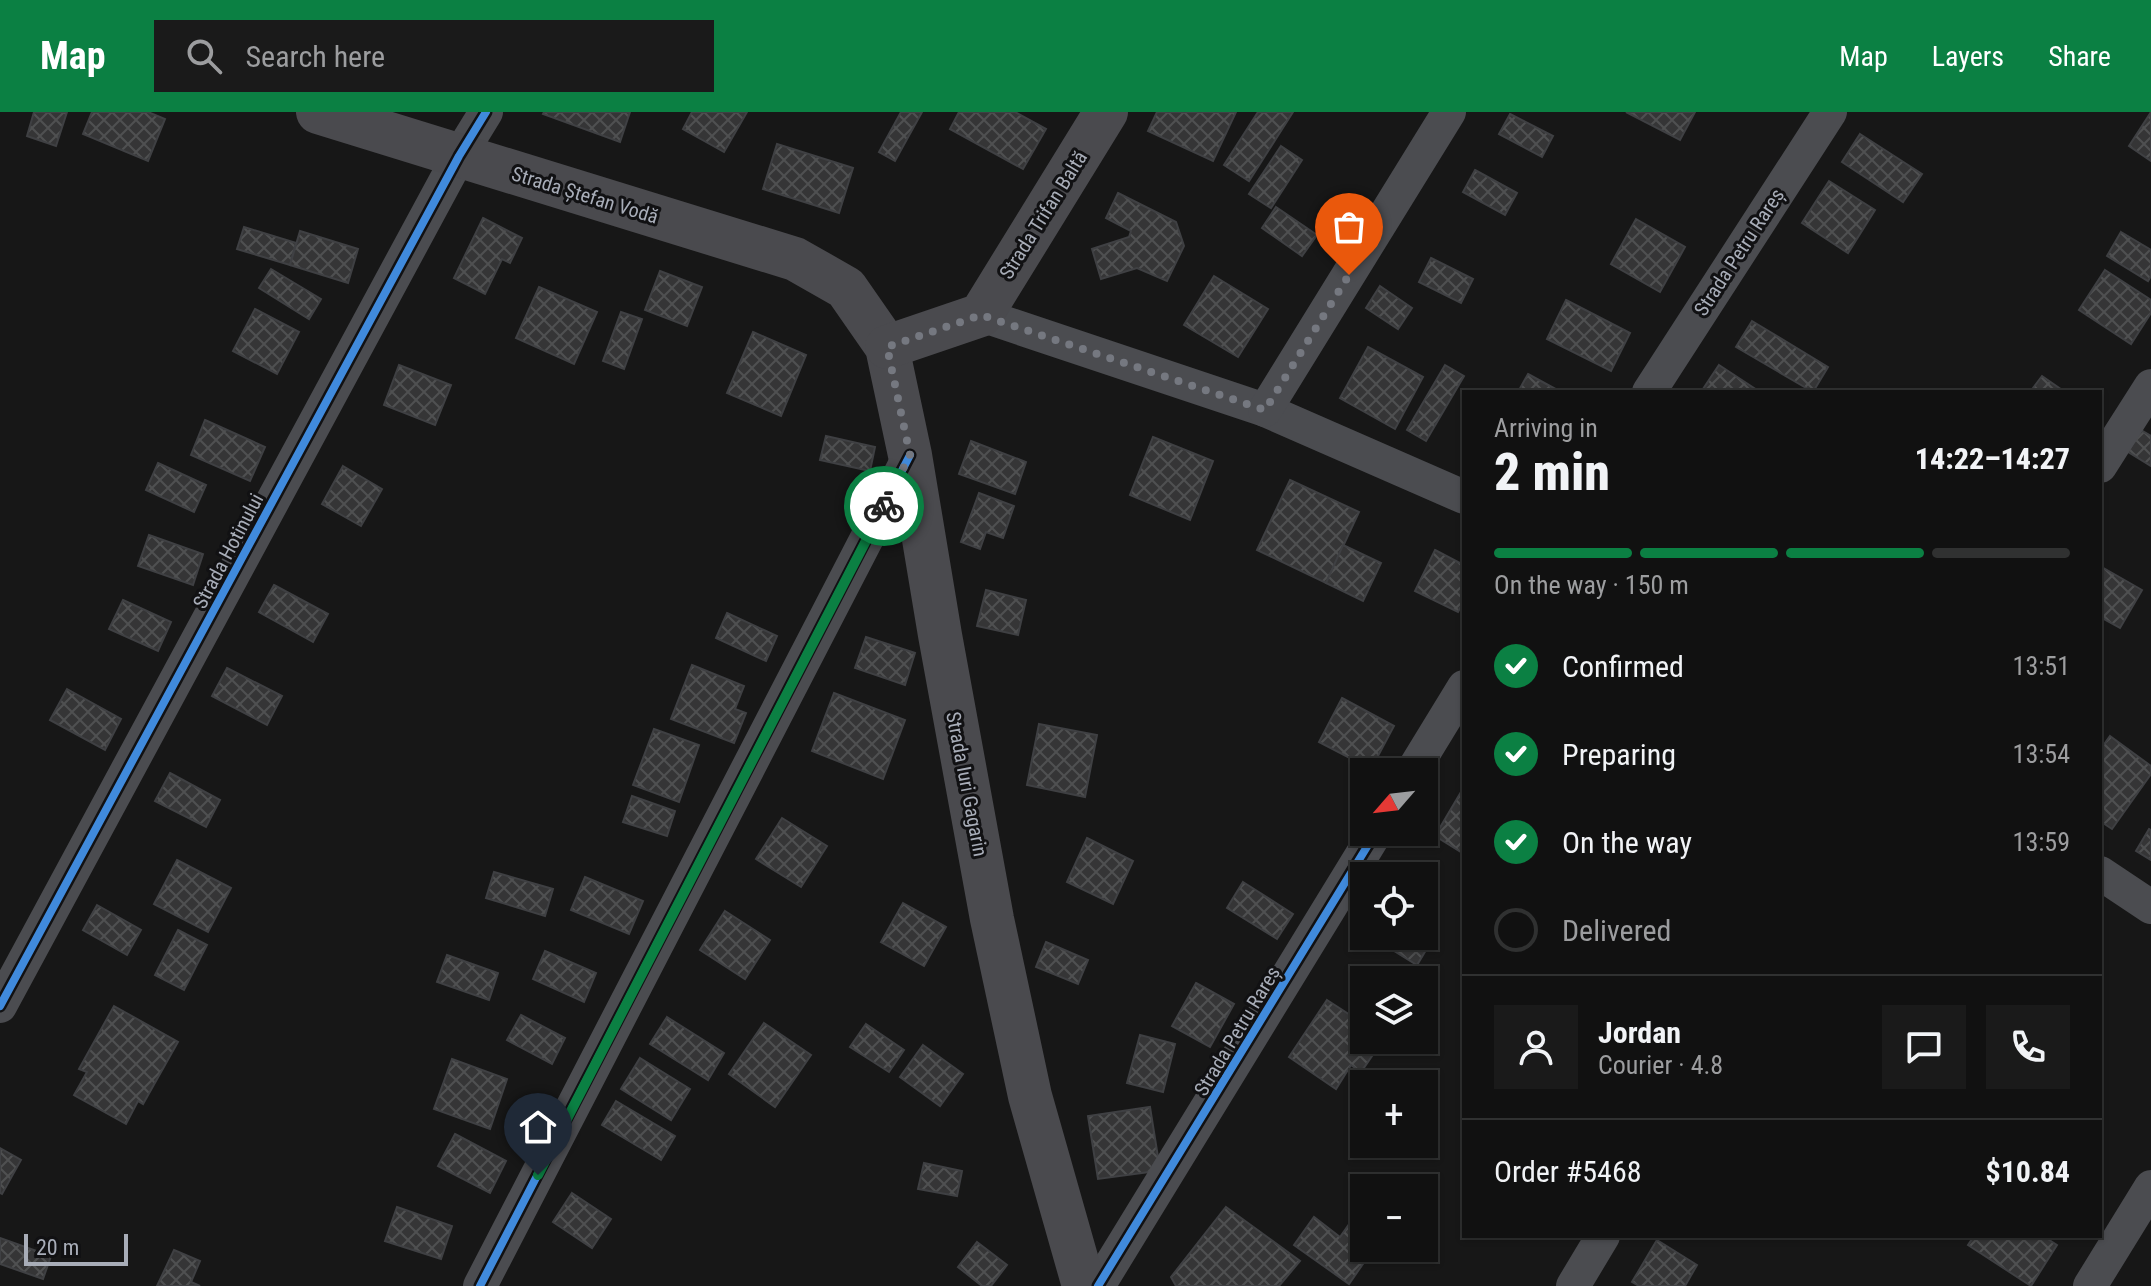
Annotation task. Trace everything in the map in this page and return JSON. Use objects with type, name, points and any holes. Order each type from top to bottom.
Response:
[{"type":"main road","name":"Strada Ștefan Vodă","points":[[318,112],[795,259],[846,288]]},
{"type":"main road","name":"Strada Trifan Baltă","points":[[981,315],[1106,112]]},
{"type":"main road","name":"Strada Iuri Gagarin","points":[[846,288],[887,347],[910,455],[992,919],[1030,1096],[1084,1286]]},
{"type":"main road","points":[[887,347],[981,315]]},
{"type":"street","name":"Strada Hotinului","points":[[0,1006],[459,156],[486,112]]},
{"type":"street","points":[[1265,410],[1449,112]]},
{"type":"street","name":"Strada Petru Rareș","points":[[1650,390],[1830,112]]},
{"type":"street","points":[[981,315],[1265,410],[1462,496]]},
{"type":"street","points":[[2102,463],[2151,386]]},
{"type":"street","points":[[480,1286],[910,455]]},
{"type":"street","points":[[1421,758],[1462,690]]},
{"type":"street","name":"Strada Petru Rareș","points":[[1098,1286],[1367,846]]},
{"type":"street","points":[[2102,874],[2151,907]]},
{"type":"street","points":[[2090,1286],[2151,1187]]},
{"type":"street","points":[[1573,1286],[1602,1238]]},
{"type":"building","points":[[34,112],[67,112],[56,146],[27,136]]},
{"type":"building","points":[[92,112],[148,112],[165,119],[148,161],[83,134]]},
{"type":"building","points":[[544,112],[630,112],[620,142]]},
{"type":"building","points":[[692,112],[747,112],[724,152],[683,129]]},
{"type":"building","points":[[901,112],[922,112],[895,161],[879,152]]},
{"type":"building","points":[[959,112],[1015,112],[1046,129],[1023,169],[950,129]]},
{"type":"building","points":[[1157,112],[1236,112],[1213,161],[1148,131]]},
{"type":"building","points":[[1258,112],[1293,112],[1249,181],[1224,165]]},
{"type":"building","points":[[1626,112],[1695,112],[1680,140]]},
{"type":"building","points":[[2151,112],[2151,161],[2129,146]]},
{"type":"building","points":[[1510,114],[1553,136],[1542,157],[1499,134]]},
{"type":"building","points":[[1860,134],[1922,174],[1903,202],[1842,162]]},
{"type":"building","points":[[777,144],[853,168],[839,213],[763,189]]},
{"type":"building","points":[[1281,146],[1302,160],[1271,208],[1249,194]]},
{"type":"building","points":[[1475,170],[1517,193],[1505,215],[1463,192]]},
{"type":"building","points":[[1829,181],[1875,210],[1848,253],[1802,223]]},
{"type":"building","points":[[1118,193],[1176,222],[1184,246],[1167,281],[1137,268],[1101,279],[1092,249],[1129,237],[1131,231],[1106,218]]},
{"type":"building","points":[[1276,207],[1317,235],[1302,256],[1262,228]]},
{"type":"building","points":[[483,218],[522,238],[510,263],[502,259],[485,294],[454,278]]},
{"type":"building","points":[[1636,219],[1685,247],[1660,292],[1611,264]]},
{"type":"building","points":[[244,227],[296,243],[290,265],[237,249]]},
{"type":"building","points":[[300,231],[358,249],[348,283],[290,265]]},
{"type":"building","points":[[2121,232],[2151,250],[2151,276],[2148,281],[2107,256]]},
{"type":"building","points":[[1431,258],[1473,279],[1461,303],[1419,282]]},
{"type":"building","points":[[271,269],[321,299],[309,319],[259,288]]},
{"type":"building","points":[[2105,270],[2151,300],[2151,313],[2131,344],[2079,310]]},
{"type":"building","points":[[660,271],[702,287],[687,326],[645,310]]},
{"type":"building","points":[[1214,276],[1268,309],[1238,357],[1184,325]]},
{"type":"building","points":[[1380,286],[1412,308],[1398,329],[1366,308]]},
{"type":"building","points":[[539,287],[597,312],[574,364],[516,338]]},
{"type":"building","points":[[1566,300],[1630,333],[1611,371],[1547,339]]},
{"type":"building","points":[[255,309],[299,332],[277,374],[233,351]]},
{"type":"building","points":[[621,312],[642,319],[624,369],[603,361]]},
{"type":"building","points":[[1752,321],[1828,367],[1814,390],[1810,390],[1736,347]]},
{"type":"building","points":[[753,332],[806,355],[781,416],[727,393]]},
{"type":"building","points":[[1368,347],[1423,377],[1395,429],[1340,398]]},
{"type":"building","points":[[399,365],[451,385],[435,425],[384,405]]},
{"type":"building","points":[[1445,365],[1464,376],[1426,441],[1407,430]]},
{"type":"building","points":[[1719,365],[1757,390],[1702,390]]},
{"type":"building","points":[[1528,374],[1557,390],[1519,390]]},
{"type":"building","points":[[2042,376],[2062,390],[2032,390]]},
{"type":"building","points":[[205,420],[265,447],[250,481],[191,455]]},
{"type":"building","points":[[2141,430],[2151,436],[2151,466],[2128,452]]},
{"type":"building","points":[[826,436],[875,447],[870,471],[820,460]]},
{"type":"building","points":[[1153,437],[1213,461],[1190,520],[1130,495]]},
{"type":"building","points":[[971,441],[1026,462],[1015,494],[959,474]]},
{"type":"building","points":[[158,463],[206,485],[194,512],[146,490]]},
{"type":"building","points":[[343,466],[382,489],[361,526],[322,504]]},
{"type":"building","points":[[1290,480],[1359,512],[1326,583],[1257,550]]},
{"type":"building","points":[[979,493],[1014,506],[1003,538],[986,532],[980,549],[961,542]]},
{"type":"building","points":[[149,535],[203,554],[193,585],[138,566]]},
{"type":"building","points":[[1343,545],[1381,563],[1363,601],[1326,583]]},
{"type":"building","points":[[1435,550],[1462,564],[1462,605],[1458,612],[1415,591]]},
{"type":"building","points":[[2102,567],[2142,590],[2120,628],[2102,618]]},
{"type":"building","points":[[274,585],[328,614],[313,642],[259,612]]},
{"type":"building","points":[[986,590],[1026,600],[1018,635],[977,626]]},
{"type":"building","points":[[123,600],[171,622],[158,651],[109,629]]},
{"type":"building","points":[[727,613],[777,636],[766,661],[716,638]]},
{"type":"building","points":[[866,637],[915,653],[905,685],[855,668]]},
{"type":"building","points":[[692,665],[744,686],[735,709],[746,713],[734,743],[671,719]]},
{"type":"building","points":[[227,668],[282,696],[267,725],[212,696]]},
{"type":"building","points":[[67,689],[121,719],[105,750],[50,720]]},
{"type":"building","points":[[834,693],[905,720],[883,779],[812,751]]},
{"type":"building","points":[[1342,698],[1394,726],[1377,758],[1350,758],[1319,742]]},
{"type":"building","points":[[1039,724],[1097,735],[1085,797],[1027,785]]},
{"type":"building","points":[[654,729],[699,745],[679,802],[633,785]]},
{"type":"building","points":[[2110,736],[2151,766],[2151,774],[2112,829],[2102,822],[2102,747]]},
{"type":"building","points":[[170,773],[220,800],[206,827],[155,801]]},
{"type":"building","points":[[1462,790],[1462,853],[1438,838],[1438,831]]},
{"type":"building","points":[[632,796],[675,811],[667,836],[623,822]]},
{"type":"building","points":[[782,818],[827,846],[801,887],[756,859]]},
{"type":"building","points":[[2151,830],[2151,860],[2136,851]]},
{"type":"building","points":[[1087,838],[1133,861],[1113,904],[1067,882]]},
{"type":"building","points":[[177,860],[231,888],[208,932],[154,904]]},
{"type":"building","points":[[494,872],[553,889],[545,916],[486,898]]},
{"type":"building","points":[[585,877],[643,901],[629,934],[571,910]]},
{"type":"building","points":[[1243,882],[1293,914],[1277,939],[1227,908]]},
{"type":"building","points":[[903,903],[946,927],[924,966],[881,942]]},
{"type":"building","points":[[97,905],[141,930],[127,955],[83,930]]},
{"type":"building","points":[[725,911],[770,940],[745,979],[700,950]]},
{"type":"building","points":[[178,930],[207,945],[184,990],[155,975]]},
{"type":"building","points":[[1046,942],[1088,960],[1078,984],[1036,967]]},
{"type":"building","points":[[1393,950],[1426,950],[1417,965]]},
{"type":"building","points":[[545,951],[596,973],[584,1002],[533,979]]},
{"type":"building","points":[[447,955],[498,973],[489,1000],[437,982]]},
{"type":"building","points":[[1196,983],[1234,1004],[1210,1047],[1172,1026]]},
{"type":"building","points":[[1327,1000],[1350,1015],[1350,1054],[1373,1054],[1362,1070],[1351,1065],[1336,1089],[1289,1057]]},
{"type":"building","points":[[114,1006],[178,1042],[143,1104],[138,1101],[126,1124],[74,1095],[87,1072],[79,1069]]},
{"type":"building","points":[[521,1015],[565,1038],[552,1064],[507,1040]]},
{"type":"building","points":[[667,1017],[724,1053],[708,1080],[650,1044]]},
{"type":"building","points":[[764,1023],[811,1055],[775,1107],[729,1074]]},
{"type":"building","points":[[866,1024],[904,1050],[889,1072],[850,1047]]},
{"type":"building","points":[[1140,1035],[1175,1044],[1163,1092],[1127,1083]]},
{"type":"building","points":[[923,1045],[963,1074],[940,1106],[900,1077]]},
{"type":"building","points":[[640,1058],[690,1089],[671,1120],[621,1089]]},
{"type":"building","points":[[452,1059],[507,1079],[490,1129],[434,1109]]},
{"type":"building","points":[[616,1101],[675,1136],[661,1160],[602,1125]]},
{"type":"building","points":[[1150,1107],[1158,1157],[1149,1172],[1098,1179],[1088,1116]]},
{"type":"building","points":[[455,1134],[506,1161],[490,1193],[438,1166]]},
{"type":"building","points":[[0,1148],[21,1160],[2,1194],[0,1193]]},
{"type":"building","points":[[924,1163],[962,1171],[957,1196],[918,1189]]},
{"type":"building","points":[[572,1193],[611,1219],[592,1248],[553,1222]]},
{"type":"building","points":[[397,1207],[452,1226],[441,1259],[385,1241]]},
{"type":"building","points":[[1226,1207],[1300,1261],[1279,1286],[1176,1286],[1171,1277]]},
{"type":"building","points":[[1314,1217],[1340,1237],[1350,1223],[1350,1262],[1364,1262],[1349,1284],[1294,1245]]},
{"type":"building","points":[[0,1238],[51,1256],[43,1279],[0,1264]]},
{"type":"building","points":[[1973,1238],[2046,1238],[2057,1245],[2031,1286],[1968,1245]]},
{"type":"building","points":[[1657,1240],[1697,1265],[1685,1286],[1639,1286],[1632,1282]]},
{"type":"building","points":[[977,1242],[1007,1265],[991,1286],[982,1286],[958,1267]]},
{"type":"building","points":[[174,1250],[200,1261],[191,1282],[200,1286],[157,1286]]},
{"type":"cycle path","points":[[0,1006],[459,156],[486,112]]},
{"type":"cycle path","points":[[480,1286],[910,455]]},
{"type":"cycle path","points":[[1098,1286],[1367,846]]},
{"type":"way so far","points":[[884,506],[910,455],[887,347],[981,315],[1265,410],[1349,275]]},
{"type":"route","points":[[538,1175],[884,506]]}]
